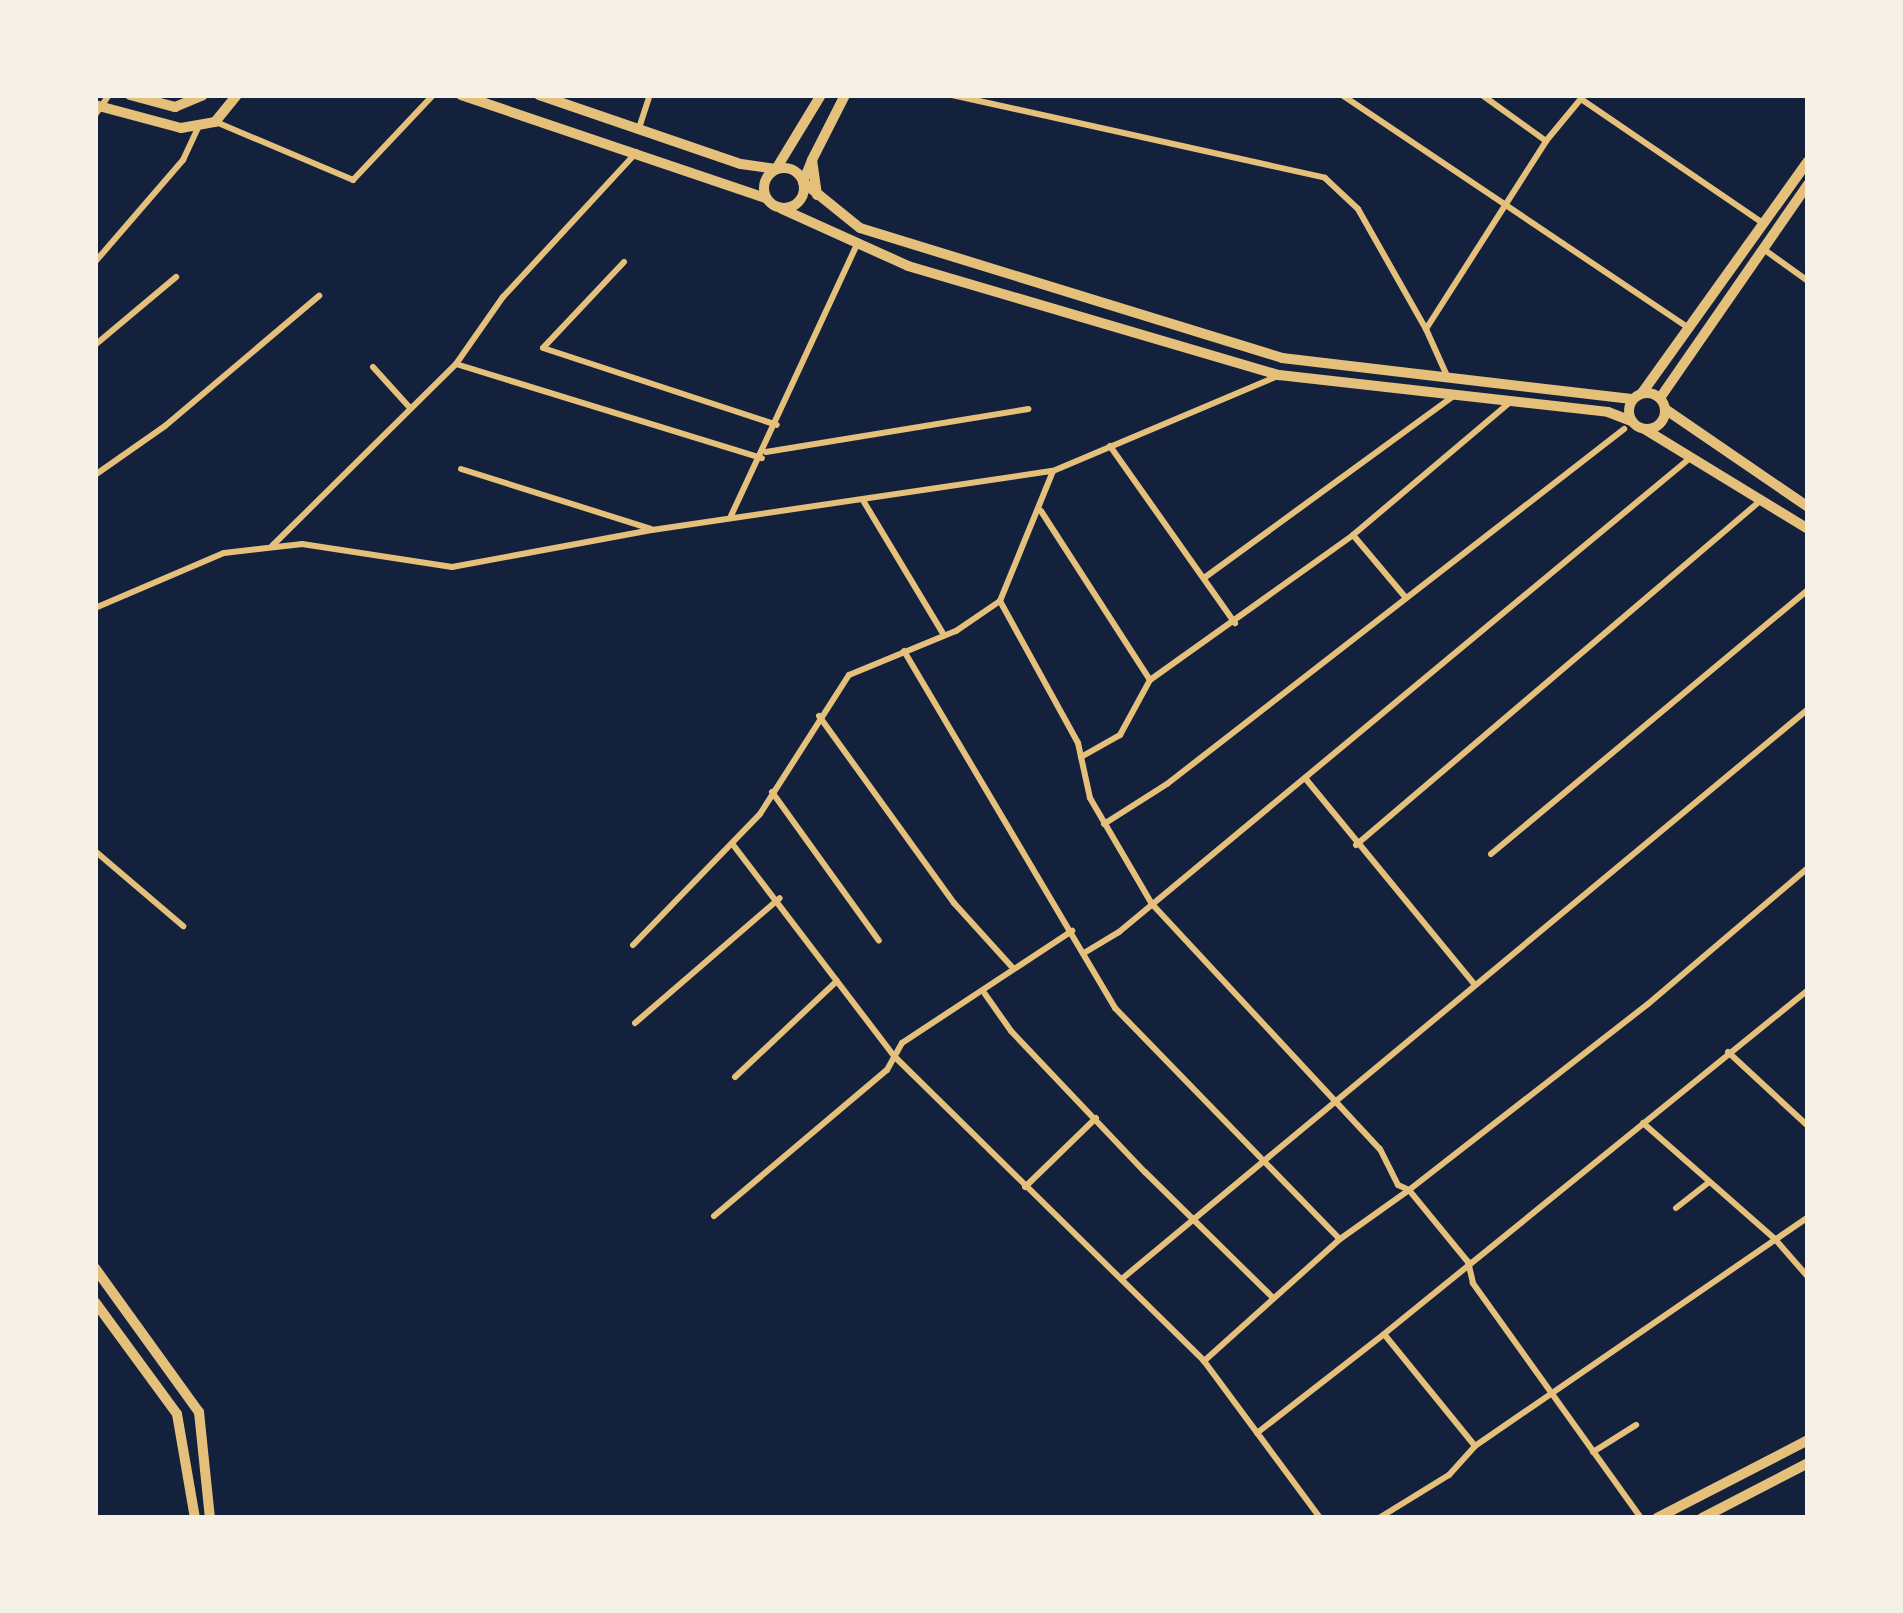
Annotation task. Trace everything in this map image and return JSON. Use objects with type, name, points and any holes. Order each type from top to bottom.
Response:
[{"type":"main road","points":[[130,95],[175,107],[204,95]]},
{"type":"main road","points":[[98,109],[181,128],[215,122],[237,95]]},
{"type":"main road","points":[[461,95],[638,151],[766,198],[856,246],[1279,376],[1608,412],[1627,425],[1646,430],[1808,529]]},
{"type":"main road","points":[[539,95],[640,125],[750,165],[795,172],[817,196],[860,228],[919,250],[1282,358],[1449,380],[1638,396],[1662,404],[1808,507]]},
{"type":"main road","points":[[766,198],[766,178],[790,150],[822,95]]},
{"type":"main road","points":[[782,208],[800,201],[812,160],[845,95]]},
{"type":"main road","points":[[750,165],[790,150]]},
{"type":"main road","points":[[812,160],[817,196]]},
{"type":"main road","points":[[1627,425],[1638,396],[1808,161]]},
{"type":"main road","points":[[1646,430],[1658,426],[1662,404],[1808,184]]},
{"type":"main road","points":[[95,1268],[199,1412],[210,1518]]},
{"type":"main road","points":[[95,1302],[177,1414],[191,1517]]},
{"type":"main road","points":[[1657,1518],[1808,1440]]},
{"type":"main road","points":[[1702,1518],[1808,1463]]},
{"type":"street","points":[[98,109],[109,95]]},
{"type":"street","points":[[215,122],[353,180],[432,95]]},
{"type":"street","points":[[640,125],[650,95]]},
{"type":"street","points":[[952,95],[1325,178],[1358,209],[1426,329],[1449,380]]},
{"type":"street","points":[[1342,95],[1687,326]]},
{"type":"street","points":[[1482,95],[1546,142]]},
{"type":"street","points":[[1426,329],[1546,142],[1582,97],[1763,223]]},
{"type":"street","points":[[95,262],[182,160],[198,126]]},
{"type":"street","points":[[270,548],[456,364],[503,298],[638,151]]},
{"type":"street","points":[[730,519],[777,425],[856,246]]},
{"type":"street","points":[[1762,248],[1808,281]]},
{"type":"street","points":[[624,262],[542,348],[777,425]]},
{"type":"street","points":[[95,344],[176,276]]},
{"type":"street","points":[[95,475],[165,426],[318,296]]},
{"type":"street","points":[[456,364],[763,455],[1029,409]]},
{"type":"street","points":[[372,367],[410,408]]},
{"type":"street","points":[[95,608],[224,553],[302,544],[452,567],[652,530],[1053,472],[1279,376]]},
{"type":"street","points":[[1204,578],[1452,397]]},
{"type":"street","points":[[1082,757],[1120,735],[1150,680],[1235,623],[1353,535],[1509,403]]},
{"type":"street","points":[[1104,824],[1167,784],[1627,425]]},
{"type":"street","points":[[1110,446],[1235,623]]},
{"type":"street","points":[[1084,952],[1152,904],[1306,778],[1343,740],[1689,459]]},
{"type":"street","points":[[462,469],[652,530]]},
{"type":"street","points":[[633,945],[734,846],[818,716],[849,676],[944,636],[1000,601],[1053,472]]},
{"type":"street","points":[[1356,845],[1760,501]]},
{"type":"street","points":[[864,502],[944,636]]},
{"type":"street","points":[[1040,510],[1150,680]]},
{"type":"street","points":[[1353,535],[1406,598]]},
{"type":"street","points":[[1491,854],[1808,590]]},
{"type":"street","points":[[1000,601],[1082,757],[1104,824],[1152,904],[1380,1150],[1398,1185],[1409,1190],[1468,1262],[1473,1283],[1641,1518]]},
{"type":"street","points":[[904,651],[1115,1008],[1340,1239]]},
{"type":"street","points":[[1123,1278],[1808,709]]},
{"type":"street","points":[[818,716],[954,903],[1013,968]]},
{"type":"street","points":[[1306,778],[1356,845],[1476,985]]},
{"type":"street","points":[[772,792],[880,941]]},
{"type":"street","points":[[734,846],[780,898],[895,1057],[1204,1361],[1320,1518]]},
{"type":"street","points":[[95,851],[183,926]]},
{"type":"street","points":[[1204,1361],[1340,1239],[1648,1004],[1808,868]]},
{"type":"street","points":[[635,1023],[780,898]]},
{"type":"street","points":[[714,1216],[895,1057],[902,1043],[985,994],[1013,968],[1072,931]]},
{"type":"street","points":[[735,1077],[837,981]]},
{"type":"street","points":[[1258,1434],[1808,990]]},
{"type":"street","points":[[985,994],[1012,1032],[1274,1298]]},
{"type":"street","points":[[1728,1052],[1808,1126]]},
{"type":"street","points":[[1025,1186],[1096,1117]]},
{"type":"street","points":[[1643,1123],[1775,1239],[1808,1277]]},
{"type":"street","points":[[1676,1208],[1708,1183]]},
{"type":"street","points":[[1379,1518],[1449,1475],[1475,1446],[1808,1217]]},
{"type":"street","points":[[1384,1334],[1475,1446]]},
{"type":"street","points":[[1594,1452],[1636,1425]]}]
